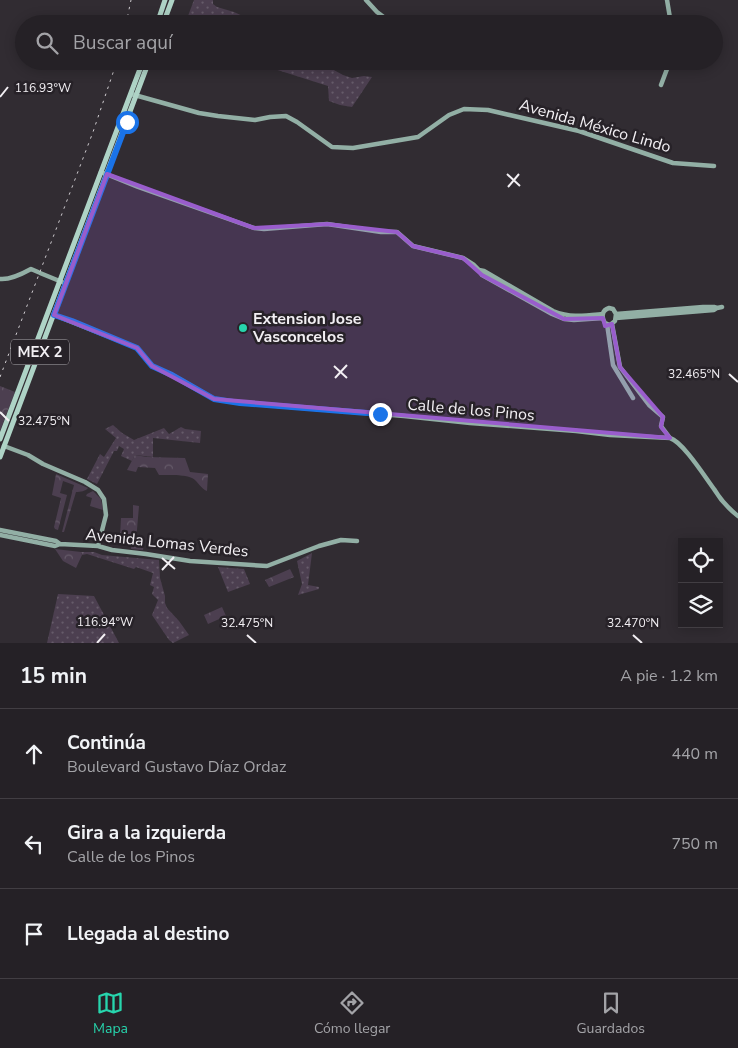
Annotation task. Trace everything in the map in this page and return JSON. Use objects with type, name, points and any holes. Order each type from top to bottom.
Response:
[{"type":"main road","points":[[159,15],[165,0]]},
{"type":"main road","points":[[166,15],[172,0]]},
{"type":"main road","name":"MEX 2","points":[[134,95],[141,70]]},
{"type":"main road","name":"MEX 2","points":[[0,456],[19,399],[145,70]]},
{"type":"main road","name":"MEX 2","points":[[0,439],[54,315],[63,282]]},
{"type":"street","points":[[366,0],[381,15]]},
{"type":"street","points":[[668,0],[670,15]]},
{"type":"street","points":[[661,85],[667,70]]},
{"type":"street","name":"Avenida México Lindo","points":[[134,95],[198,113],[218,116],[255,120],[286,116],[332,147],[353,148],[418,137],[449,115],[464,109],[488,110],[579,131],[673,163],[714,166]]},
{"type":"street","points":[[104,173],[254,228],[264,229],[327,224],[381,232],[397,232],[413,246],[470,261],[479,270],[484,271],[564,318],[603,316]]},
{"type":"street","points":[[0,279],[11,278],[31,270],[63,282]]},
{"type":"street","points":[[616,316],[703,307],[722,307]]},
{"type":"street","points":[[609,308],[613,309],[616,316],[615,321],[610,324],[605,323],[603,316],[605,309],[609,308]]},
{"type":"street","name":"Calle de los Pinos","points":[[54,315],[137,348],[152,366],[214,399],[240,403],[404,416],[470,424],[576,431],[610,436],[672,439]]},
{"type":"street","points":[[610,324],[614,369],[633,398]]},
{"type":"street","points":[[610,324],[620,367],[649,405],[664,417],[661,426],[679,444],[701,470],[720,498],[738,516]]},
{"type":"street","points":[[4,446],[28,455],[98,490],[104,499],[106,515],[98,546]]},
{"type":"street","name":"Avenida Lomas Verdes","points":[[0,530],[60,544],[98,546],[112,550],[190,560],[267,566],[319,546],[341,540],[357,541]]},
{"type":"street","name":"Avenida Lomas Verdes","points":[[0,535],[55,546],[60,544]]},
{"type":"highlighted area","points":[[107,174],[254,228],[327,224],[397,232],[413,246],[463,258],[482,275],[564,319],[603,318],[605,326],[612,324],[620,367],[663,417],[661,427],[670,438],[214,399],[152,366],[137,348],[54,315]]},
{"type":"green space","points":[[194,0],[213,0],[213,4],[217,7],[240,15],[188,15]]},
{"type":"green space","points":[[277,70],[334,70],[352,78],[372,77],[352,107],[329,101],[328,86]]},
{"type":"green space","points":[[0,386],[15,392],[0,431]]},
{"type":"green space","points":[[113,425],[134,440],[164,428],[169,434],[181,427],[201,431],[200,443],[153,438],[153,457],[135,455],[132,461],[121,456],[124,449],[119,446],[117,451],[114,451],[97,484],[87,479],[100,454],[104,457],[116,438],[105,429]]},
{"type":"green space","points":[[135,455],[185,458],[190,472],[208,474],[207,491],[194,479],[176,475],[159,475],[155,468],[138,467],[136,472],[127,470]]},
{"type":"green space","points":[[56,474],[88,488],[84,491],[76,492],[64,532],[62,532],[74,485],[63,481],[60,493],[67,495],[58,530],[55,529],[61,498],[52,495]]},
{"type":"green space","points":[[93,491],[101,499],[103,510],[90,506],[92,498],[86,496]]},
{"type":"green space","points":[[133,505],[139,506],[136,541],[144,542],[143,550],[131,549],[132,539],[120,537],[121,518],[133,518]]},
{"type":"green space","points":[[55,549],[81,552],[82,555],[76,568],[63,561]]},
{"type":"green space","points":[[81,552],[159,560],[160,578],[167,608],[189,635],[173,643],[152,615],[158,600],[152,594],[154,587],[150,585],[153,573],[87,554],[82,555]]},
{"type":"green space","points":[[312,553],[308,585],[319,587],[319,589],[298,595],[302,584],[297,561]]},
{"type":"green space","points":[[218,567],[244,569],[250,584],[228,592]]},
{"type":"green space","points":[[290,569],[294,577],[269,587],[265,580]]},
{"type":"green space","points":[[58,594],[94,596],[119,643],[47,643]]},
{"type":"green space","points":[[222,607],[226,616],[208,624],[204,615]]},
{"type":"railway","points":[[128,15],[131,0]]},
{"type":"railway","points":[[0,377],[93,132],[114,70]]},
{"type":"place","name":"Extension Jose Vasconcelos","points":[[243,328]]},
{"type":"route","points":[[127,122],[54,315],[137,348],[152,366],[214,399],[240,403],[380,414]]}]
